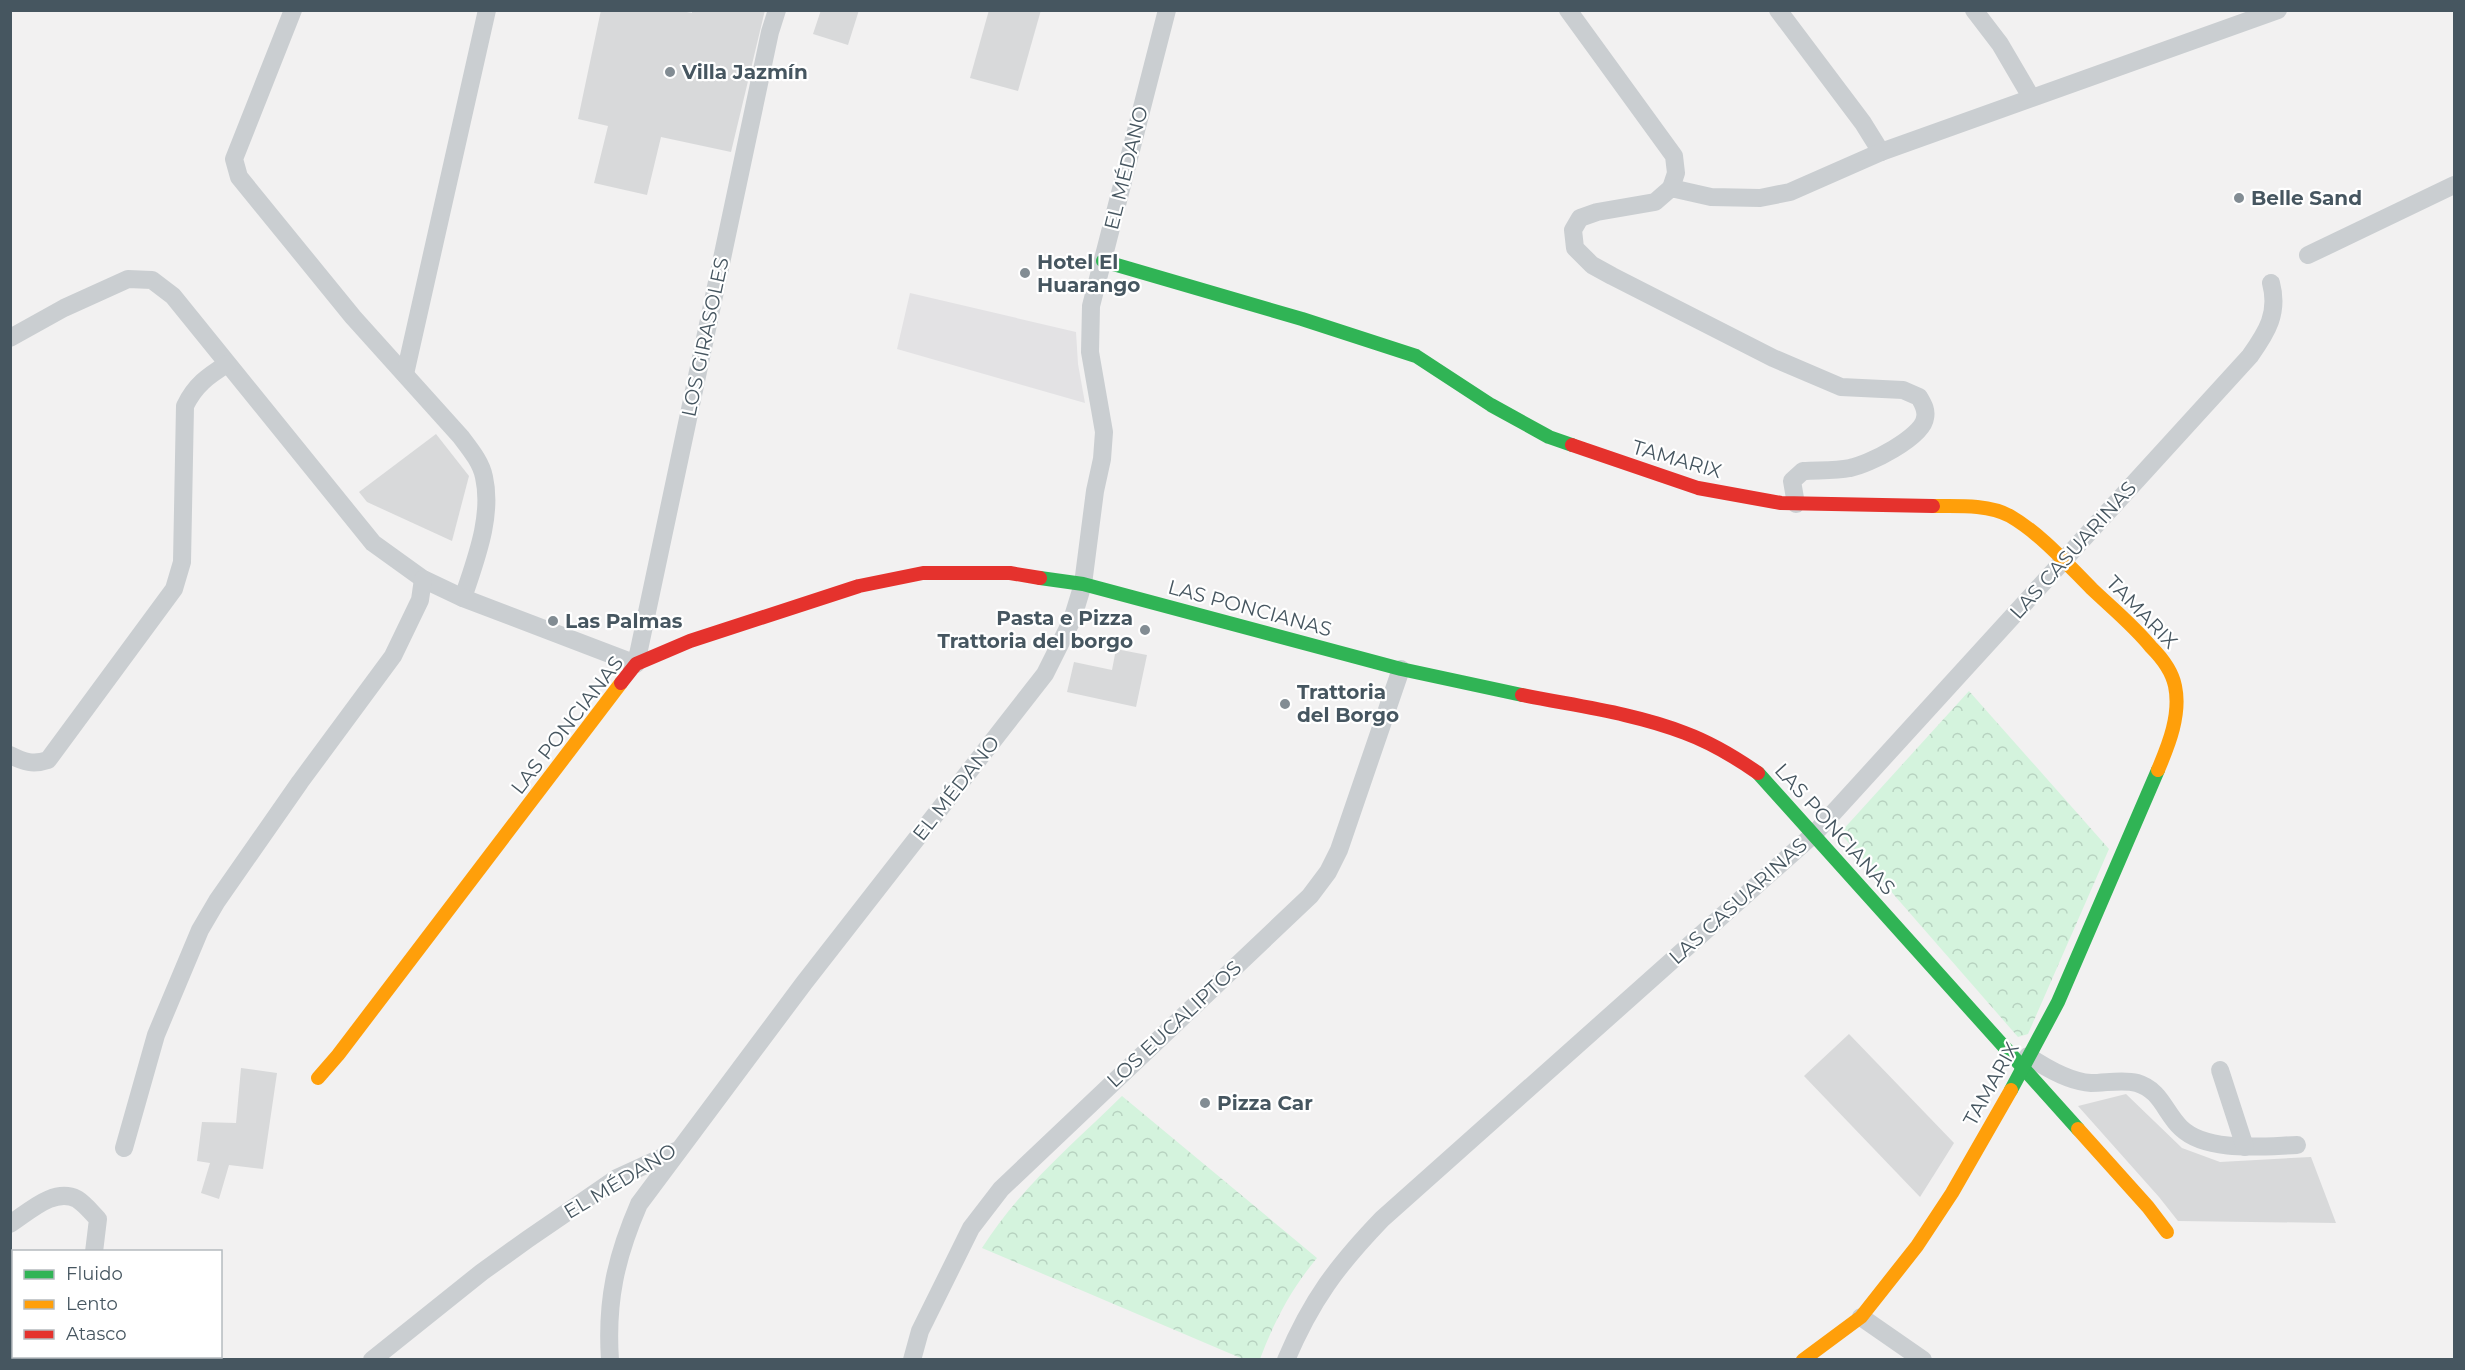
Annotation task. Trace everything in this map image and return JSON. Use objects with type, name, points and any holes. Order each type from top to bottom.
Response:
[{"type":"street","points":[[293,10],[234,159],[239,177],[353,317],[461,437],[477,458],[484,476],[486,512],[480,547],[463,598]]},
{"type":"street","points":[[405,374],[487,10]]},
{"type":"street","name":"LOS GIRASOLES","points":[[636,664],[770,32],[777,10]]},
{"type":"street","name":"EL MÉDANO","points":[[372,1359],[482,1272],[617,1178],[678,1150],[804,983],[1045,674],[1072,620],[1083,584],[1095,491],[1102,459],[1104,432],[1090,352],[1091,306],[1167,10]]},
{"type":"street","points":[[1568,10],[1674,156],[1676,173],[1671,188],[1655,202],[1598,212],[1580,218],[1573,230],[1575,248],[1592,265],[1773,358],[1841,387],[1903,390],[1919,397],[1926,409],[1925,421],[1915,434],[1874,461],[1851,468],[1803,471],[1797,475],[1792,481],[1796,504]]},
{"type":"street","points":[[1778,10],[1863,123],[1881,152]]},
{"type":"street","points":[[1974,10],[2000,44],[2031,97]]},
{"type":"street","points":[[1671,188],[1712,197],[1760,198],[1790,192],[1881,152],[2278,10]]},
{"type":"street","points":[[2308,255],[2454,185]]},
{"type":"street","name":"TAMARIX","points":[[1102,261],[1302,319],[1416,356],[1491,405],[1549,437],[1698,488],[1752,499],[1796,504],[1988,509],[2008,515],[2063,561],[2151,646],[2168,667],[2175,685],[2176,707],[2173,730],[2164,756],[2058,1002],[1946,1202],[1917,1246],[1862,1317],[1803,1359]]},
{"type":"street","points":[[10,338],[64,308],[128,279],[152,280],[173,297],[373,543],[423,579],[463,598],[636,664]]},
{"type":"street","name":"LAS CASUARINAS","points":[[1286,1359],[1317,1297],[1343,1260],[1382,1219],[1814,834],[2250,356],[2266,333],[2274,315],[2275,296],[2271,283]]},
{"type":"street","points":[[10,755],[36,764],[48,760],[174,589],[182,562],[185,406],[193,390],[204,378],[227,364]]},
{"type":"street","name":"LAS PONCIANAS","points":[[318,1078],[338,1055],[636,664],[690,641],[859,586],[923,573],[1010,573],[1083,584],[1401,669],[1641,720],[1684,732],[1738,759],[1762,776],[2025,1062],[2167,1232]]},
{"type":"street","points":[[124,1148],[156,1035],[200,930],[300,782],[393,656],[420,600],[423,579]]},
{"type":"street","name":"LOS EUCALIPTOS","points":[[912,1359],[920,1331],[971,1228],[1001,1189],[1310,896],[1328,872],[1348,828],[1401,669]]},
{"type":"street","points":[[2025,1062],[2089,1083],[2137,1083],[2159,1096],[2174,1120],[2191,1136],[2212,1143],[2245,1147],[2297,1145]]},
{"type":"street","points":[[2220,1070],[2245,1147]]},
{"type":"street","points":[[610,1359],[614,1272],[623,1240],[639,1204],[678,1150]]},
{"type":"street","points":[[10,1224],[51,1197],[66,1196],[78,1199],[98,1219],[94,1250]]},
{"type":"street","points":[[1862,1317],[1923,1359]]},
{"type":"shaded area","points":[[910,293],[1076,332],[1078,364],[1085,403],[897,349]]},
{"type":"green space","points":[[1969,691],[2109,849],[2028,1034],[2018,1037],[1840,833]]},
{"type":"green space","points":[[1122,1096],[1317,1258],[1284,1306],[1260,1359],[1243,1359],[982,1248],[997,1226],[1030,1187]]},
{"type":"building","name":"Villa Jazmín","points":[[601,10],[676,10],[692,13],[692,10],[765,10],[731,152],[661,137],[647,195],[594,183],[608,126],[578,119]]},
{"type":"building","points":[[821,10],[859,10],[848,45],[813,34]]},
{"type":"building","points":[[989,10],[1041,10],[1018,91],[970,78]]},
{"type":"building","points":[[436,434],[469,476],[452,541],[367,502],[359,492]]},
{"type":"building","points":[[1116,649],[1147,655],[1136,707],[1067,692],[1074,662],[1112,670]]},
{"type":"building","points":[[1849,1034],[1954,1143],[1920,1197],[1804,1076]]},
{"type":"building","points":[[241,1068],[277,1073],[263,1169],[229,1165],[219,1199],[201,1193],[210,1163],[197,1161],[202,1122],[236,1123]]},
{"type":"building","points":[[2126,1094],[2182,1148],[2220,1162],[2311,1157],[2336,1223],[2178,1221],[2078,1106]]},
{"type":"traffic: fast","points":[[1103,261],[1302,319],[1416,356],[1491,405],[1549,437],[1572,445]]},
{"type":"traffic: fast","points":[[1040,578],[1083,584],[1401,669],[1522,695]]},
{"type":"traffic: fast","points":[[2011,1090],[2058,1002],[2158,770]]},
{"type":"traffic: fast","points":[[1758,773],[2078,1129]]},
{"type":"traffic: slow","points":[[1933,506],[1972,506],[1992,509],[2021,523],[2053,550],[2159,655],[2174,680],[2176,707],[2170,739],[2158,770]]},
{"type":"traffic: slow","points":[[318,1078],[338,1055],[621,683]]},
{"type":"traffic: slow","points":[[1803,1360],[1861,1317],[1917,1246],[1952,1193],[2011,1090]]},
{"type":"traffic: slow","points":[[2078,1129],[2148,1207],[2167,1232]]},
{"type":"traffic: jam","points":[[1572,445],[1698,488],[1781,503],[1933,506]]},
{"type":"traffic: jam","points":[[621,683],[636,664],[690,641],[859,586],[923,573],[1010,573],[1040,578]]},
{"type":"traffic: jam","points":[[1522,695],[1625,715],[1666,726],[1714,746],[1758,773]]},
{"type":"place","name":"Villa Jazmín","points":[[670,72]]},
{"type":"place","name":"Belle Sand","points":[[2239,198]]},
{"type":"place","name":"Hotel El Huarango","points":[[1025,273]]},
{"type":"place","name":"Las Palmas","points":[[553,621]]},
{"type":"place","name":"Pasta e Pizza Trattoria del borgo","points":[[1145,630]]},
{"type":"place","name":"Trattoria del Borgo","points":[[1285,704]]},
{"type":"place","name":"Pizza Car","points":[[1205,1103]]}]
